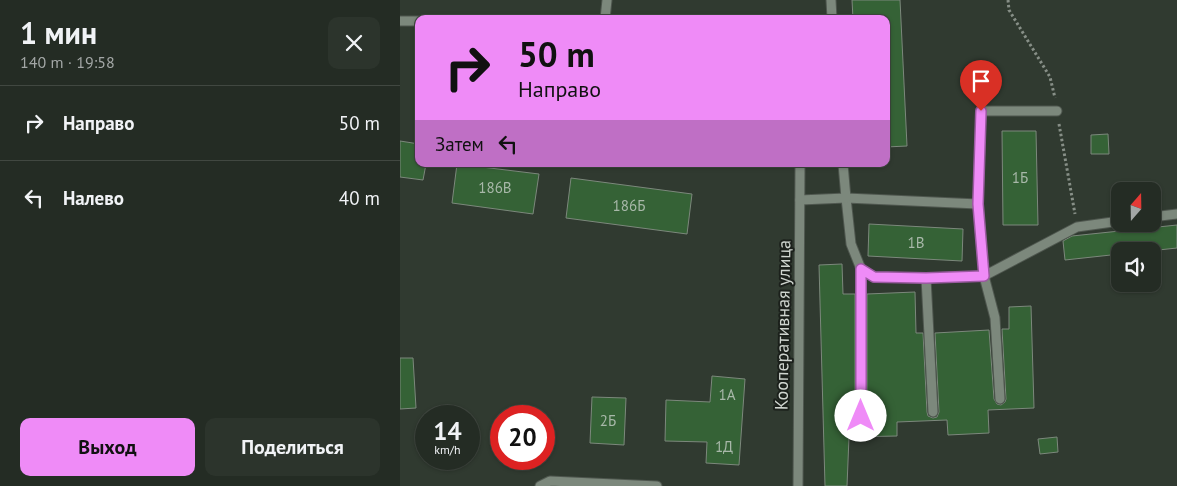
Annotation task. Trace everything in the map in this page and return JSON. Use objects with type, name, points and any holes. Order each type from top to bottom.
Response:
[{"type":"street","points":[[605,15],[607,0]]},
{"type":"street","points":[[831,0],[832,15]]},
{"type":"street","points":[[400,22],[415,21]]},
{"type":"street","points":[[1000,399],[994,318],[984,276],[978,204],[981,111],[1057,111]]},
{"type":"street","name":"Кооперативная улица","points":[[798,486],[800,167]]},
{"type":"street","points":[[843,167],[851,244],[861,269],[861,416]]},
{"type":"street","points":[[800,200],[846,198],[978,204]]},
{"type":"street","points":[[1161,216],[1177,214]]},
{"type":"street","points":[[861,269],[874,277],[984,276],[1077,227],[1111,222]]},
{"type":"street","points":[[926,278],[933,412]]},
{"type":"street","points":[[540,486],[550,481],[657,486]]},
{"type":"building","points":[[852,0],[900,0],[907,146],[890,147],[890,15],[853,15]]},
{"type":"building","points":[[1002,131],[1036,131],[1038,225],[1003,225]]},
{"type":"building","points":[[1108,134],[1109,154],[1091,154],[1091,135]]},
{"type":"building","points":[[400,141],[415,143],[415,167],[425,167],[423,180],[400,177]]},
{"type":"building","points":[[457,167],[482,167],[539,174],[533,214],[452,203]]},
{"type":"building","points":[[571,178],[692,194],[687,234],[566,218]]},
{"type":"building","points":[[869,224],[963,229],[962,261],[868,256]]},
{"type":"building","points":[[1177,225],[1177,248],[1161,250],[1161,242],[1111,242],[1111,255],[1065,260],[1063,241],[1072,236],[1111,232],[1161,232],[1161,227]]},
{"type":"building","points":[[842,264],[843,294],[855,294],[855,416],[857,421],[864,422],[867,416],[867,294],[915,292],[916,333],[923,333],[927,412],[928,416],[933,418],[937,417],[939,412],[935,333],[989,330],[994,399],[997,404],[1001,405],[1006,399],[1002,329],[1009,329],[1009,307],[1031,306],[1034,408],[988,410],[989,433],[948,435],[947,420],[897,422],[897,436],[849,437],[847,486],[825,486],[819,265]]},
{"type":"building","points":[[400,358],[413,358],[416,405],[415,408],[400,409]]},
{"type":"building","points":[[712,376],[745,379],[739,465],[706,463],[707,442],[665,441],[666,400],[710,402]]},
{"type":"building","points":[[592,397],[626,398],[624,445],[590,443]]},
{"type":"building","points":[[1057,437],[1058,452],[1040,454],[1038,439]]},
{"type":"route","points":[[861,416],[861,269],[874,277],[984,276],[978,204],[981,111]]}]
